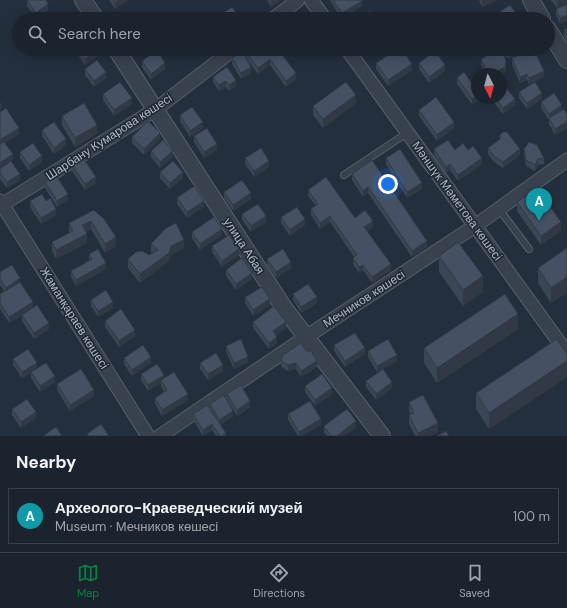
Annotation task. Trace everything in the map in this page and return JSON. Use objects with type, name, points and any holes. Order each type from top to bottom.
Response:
[{"type":"street","points":[[83,0],[91,12]]},
{"type":"street","points":[[282,12],[298,0]]},
{"type":"street","points":[[311,0],[320,12]]},
{"type":"street","points":[[531,0],[538,12]]},
{"type":"street","points":[[555,40],[567,60]]},
{"type":"street","name":"улица Абая","points":[[121,56],[284,308],[382,436]]},
{"type":"street","name":"Шарбану Кумарова көшесі","points":[[1,204],[156,109],[225,56]]},
{"type":"street","name":"Мәншүк Мәметова көшесі","points":[[352,56],[567,353]]},
{"type":"street","name":"Мечников көшесі","points":[[160,436],[306,337],[475,226],[567,160]]},
{"type":"street","name":"Жаманқараев көшесі","points":[[1,204],[148,436]]},
{"type":"lane","points":[[344,176],[407,133]]},
{"type":"lane","points":[[498,209],[529,249]]},
{"type":"building","points":[[27,0],[46,0],[48,4],[35,12]]},
{"type":"building","points":[[333,0],[362,0],[344,12],[341,12]]},
{"type":"building","points":[[567,4],[567,15],[560,18],[556,9]]},
{"type":"building","points":[[510,5],[515,12],[500,12]]},
{"type":"building","points":[[232,7],[236,12],[225,12]]},
{"type":"building","points":[[567,28],[567,35],[564,30]]},
{"type":"building","points":[[149,56],[161,56],[165,63],[151,74],[142,61]]},
{"type":"building","points":[[236,56],[245,56],[251,67],[241,73],[232,58]]},
{"type":"building","points":[[249,56],[283,56],[296,73],[286,81],[270,59],[258,68]]},
{"type":"building","points":[[386,56],[407,56],[412,64],[388,80],[376,63]]},
{"type":"building","points":[[428,56],[439,56],[445,65],[429,77],[419,63]]},
{"type":"building","points":[[487,56],[504,56],[506,61],[505,67],[485,68],[481,59]]},
{"type":"building","points":[[517,56],[537,56],[544,71],[529,78],[527,74],[520,77],[512,58]]},
{"type":"building","points":[[97,60],[106,72],[94,81],[85,69]]},
{"type":"building","points":[[227,67],[236,80],[229,85],[226,81],[219,85],[213,77]]},
{"type":"building","points":[[464,72],[471,82],[471,98],[457,78]]},
{"type":"building","points":[[120,82],[132,98],[114,110],[103,94]]},
{"type":"building","points":[[346,82],[356,95],[323,119],[313,106]]},
{"type":"building","points":[[535,82],[542,93],[527,103],[519,92]]},
{"type":"building","points":[[507,89],[515,99],[503,108],[500,104],[507,104]]},
{"type":"building","points":[[554,93],[562,105],[549,114],[541,102]]},
{"type":"building","points":[[436,97],[454,122],[437,135],[419,110]]},
{"type":"building","points":[[84,103],[97,125],[75,138],[62,116]]},
{"type":"building","points":[[192,107],[203,122],[190,131],[180,115]]},
{"type":"building","points":[[6,108],[19,128],[0,140],[0,112]]},
{"type":"building","points":[[564,109],[567,115],[567,122],[555,129],[549,118]]},
{"type":"building","points":[[148,121],[160,133],[144,149],[132,137]]},
{"type":"building","points":[[54,122],[66,139],[54,148],[42,130]]},
{"type":"building","points":[[207,128],[217,144],[204,152],[194,136]]},
{"type":"building","points":[[503,132],[507,132],[520,149],[503,162],[494,156],[488,148],[500,139],[500,135]]},
{"type":"building","points":[[163,140],[173,151],[160,162],[151,151]]},
{"type":"building","points":[[448,140],[455,150],[463,143],[468,150],[473,146],[482,158],[458,175],[450,164],[446,167],[434,149]]},
{"type":"building","points":[[4,142],[13,154],[0,163],[0,144]]},
{"type":"building","points":[[529,142],[537,145],[544,158],[538,159],[535,165],[526,160],[524,149]]},
{"type":"building","points":[[33,143],[42,156],[29,165],[20,152]]},
{"type":"building","points":[[261,148],[269,161],[254,171],[245,158]]},
{"type":"building","points":[[400,149],[422,183],[407,192],[386,158]]},
{"type":"building","points":[[83,158],[96,177],[85,184],[72,165]]},
{"type":"building","points":[[372,160],[427,241],[412,251],[368,187],[363,191],[352,174]]},
{"type":"building","points":[[11,161],[20,174],[7,182],[0,173],[0,169]]},
{"type":"building","points":[[173,161],[183,172],[170,183],[160,172]]},
{"type":"building","points":[[56,175],[68,194],[57,201],[45,182]]},
{"type":"building","points":[[326,177],[355,218],[365,210],[373,221],[364,227],[391,264],[372,277],[363,265],[359,267],[353,258],[357,255],[330,216],[320,223],[311,209],[318,204],[308,190]]},
{"type":"building","points":[[242,180],[251,193],[233,205],[224,192]]},
{"type":"building","points":[[194,186],[204,201],[187,212],[177,198]]},
{"type":"building","points":[[537,188],[561,222],[541,236],[517,202]]},
{"type":"building","points":[[42,194],[46,201],[50,198],[56,209],[41,218],[30,201]]},
{"type":"building","points":[[258,204],[266,216],[251,226],[242,214]]},
{"type":"building","points":[[297,207],[305,219],[290,230],[281,217]]},
{"type":"building","points":[[94,210],[104,219],[116,237],[105,244],[91,221],[82,225],[87,234],[56,250],[52,242],[73,231],[69,223]]},
{"type":"building","points":[[214,217],[222,229],[200,244],[192,232]]},
{"type":"building","points":[[176,223],[184,240],[171,246],[169,253],[140,274],[128,259],[136,252],[142,251],[149,255],[158,250],[151,244],[166,228]]},
{"type":"building","points":[[229,235],[239,249],[222,261],[212,246]]},
{"type":"building","points":[[458,242],[483,276],[463,290],[439,256]]},
{"type":"building","points":[[567,248],[567,277],[551,288],[538,268]]},
{"type":"building","points":[[98,249],[106,263],[76,280],[71,271],[92,259],[89,254]]},
{"type":"building","points":[[283,249],[291,262],[276,272],[267,259]]},
{"type":"building","points":[[242,258],[252,273],[236,284],[226,270]]},
{"type":"building","points":[[12,265],[20,278],[6,288],[0,279],[0,272]]},
{"type":"building","points":[[20,282],[33,302],[9,317],[0,303],[0,294]]},
{"type":"building","points":[[308,284],[317,297],[301,307],[293,294]]},
{"type":"building","points":[[262,287],[270,299],[253,310],[245,297]]},
{"type":"building","points":[[106,290],[113,302],[98,311],[91,300]]},
{"type":"building","points":[[505,294],[518,314],[437,368],[424,348]]},
{"type":"building","points":[[37,305],[49,323],[34,333],[22,315]]},
{"type":"building","points":[[274,306],[286,322],[273,331],[277,337],[269,343],[253,322]]},
{"type":"building","points":[[121,309],[135,330],[119,341],[105,321]]},
{"type":"building","points":[[355,333],[365,348],[345,361],[334,345]]},
{"type":"building","points":[[241,339],[248,357],[234,363],[226,346]]},
{"type":"building","points":[[388,339],[397,355],[377,366],[368,351]]},
{"type":"building","points":[[557,339],[567,354],[567,361],[489,413],[476,393]]},
{"type":"building","points":[[301,343],[306,351],[311,351],[317,361],[301,371],[296,363],[288,365],[281,361],[283,355]]},
{"type":"building","points":[[143,345],[151,357],[132,370],[124,358]]},
{"type":"building","points":[[28,349],[37,363],[22,372],[13,359]]},
{"type":"building","points":[[216,353],[223,365],[208,374],[200,363]]},
{"type":"building","points":[[46,363],[55,376],[40,386],[31,372]]},
{"type":"building","points":[[157,364],[164,375],[148,385],[141,374]]},
{"type":"building","points":[[81,369],[94,390],[70,405],[57,384]]},
{"type":"building","points":[[383,369],[392,382],[376,394],[366,381]]},
{"type":"building","points":[[174,372],[188,394],[162,410],[155,398],[167,390],[161,380]]},
{"type":"building","points":[[322,374],[332,388],[315,400],[305,386]]},
{"type":"building","points":[[241,385],[250,401],[237,410],[227,394]]},
{"type":"building","points":[[224,395],[233,411],[219,420],[210,404]]},
{"type":"building","points":[[423,395],[438,423],[418,433],[409,415],[414,413],[409,402]]},
{"type":"building","points":[[27,399],[36,412],[21,422],[12,409]]},
{"type":"building","points":[[310,401],[321,419],[299,432],[288,414]]},
{"type":"building","points":[[207,405],[226,433],[222,436],[220,436],[212,424],[203,430],[193,414]]},
{"type":"building","points":[[347,409],[356,421],[337,436],[331,436],[324,426]]},
{"type":"building","points":[[101,424],[109,436],[88,436],[87,434]]},
{"type":"building","points":[[56,427],[62,436],[43,436]]},
{"type":"building","points":[[446,431],[449,436],[437,436]]},
{"type":"place","name":"Археолого-Краеведческий музей","points":[[539,221]]}]
